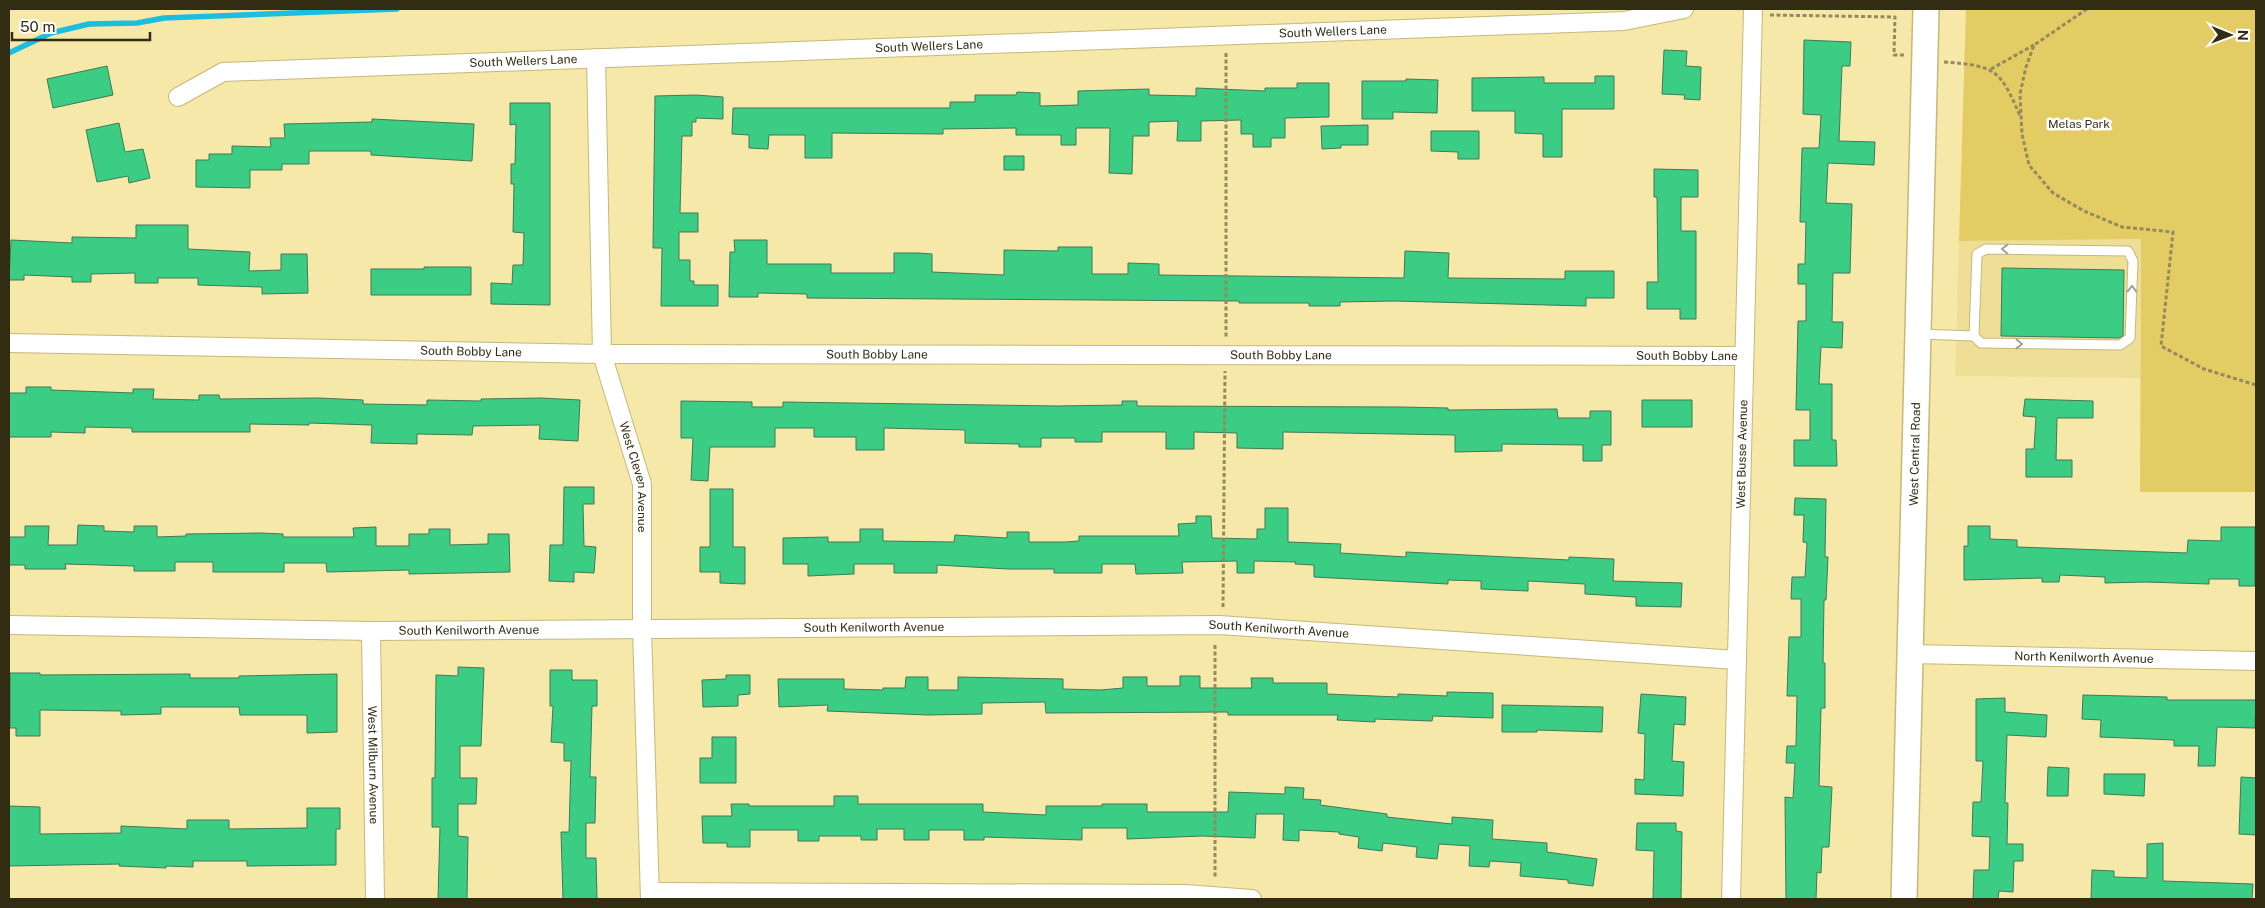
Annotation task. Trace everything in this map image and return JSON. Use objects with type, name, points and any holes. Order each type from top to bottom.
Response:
[{"type":"main road","name":"West Central Road","points":[[1904,899],[1926,9]]},
{"type":"street","name":"South Wellers Lane","points":[[178,97],[223,72],[1624,20],[1684,9]]},
{"type":"street","name":"West Busse Avenue","points":[[1731,899],[1752,14]]},
{"type":"street","name":"West Cleven Avenue","points":[[596,58],[602,354],[642,484],[642,628],[650,896]]},
{"type":"street","name":"South Bobby Lane","points":[[9,343],[602,354],[1744,356]]},
{"type":"street","name":"South Kenilworth Avenue","points":[[9,625],[371,631],[1219,625],[1737,660]]},
{"type":"street","name":"West Milburn Avenue","points":[[371,631],[375,899]]},
{"type":"street","name":"North Kenilworth Avenue","points":[[1910,654],[2256,661]]},
{"type":"street","points":[[650,896],[1186,894],[1252,899]]},
{"type":"lane","points":[[1918,334],[1974,336],[1981,343],[2120,344],[2130,338],[2133,261],[2128,251],[1986,249],[1977,254],[1974,336]]},
{"type":"path","points":[[1991,69],[2034,45],[2087,9]]},
{"type":"path","points":[[1752,14],[1895,17],[1894,55]]},
{"type":"path","points":[[1226,35],[1226,340]]},
{"type":"path","points":[[2034,45],[2026,67],[2020,94],[2022,134],[2029,165],[2053,193],[2084,212],[2122,227],[2173,232],[2161,346],[2204,369],[2256,385]]},
{"type":"path","points":[[1940,61],[1991,69],[2007,84],[2022,119]]},
{"type":"path","points":[[1223,610],[1225,368]]},
{"type":"path","points":[[1215,645],[1215,878]]},
{"type":"shaded area","points":[[2141,239],[2140,378],[1955,376],[1959,241]]},
{"type":"green space","name":"Melas Park","points":[[1966,9],[2256,9],[2256,492],[2140,492],[2141,239],[1959,241]]},
{"type":"building","points":[[1804,40],[1851,42],[1850,66],[1842,66],[1839,141],[1875,142],[1874,165],[1828,163],[1826,203],[1852,204],[1850,273],[1833,273],[1832,322],[1843,322],[1842,348],[1821,347],[1819,384],[1832,384],[1832,440],[1836,440],[1837,466],[1794,466],[1794,440],[1810,440],[1810,410],[1796,410],[1798,321],[1806,321],[1806,284],[1798,284],[1798,264],[1805,264],[1806,222],[1800,222],[1802,148],[1819,148],[1821,115],[1803,114]]},
{"type":"building","points":[[1664,50],[1687,51],[1686,66],[1701,67],[1700,100],[1684,99],[1685,95],[1662,94]]},
{"type":"building","points":[[107,66],[113,95],[53,108],[47,79]]},
{"type":"building","points":[[1595,76],[1614,76],[1614,109],[1562,109],[1562,157],[1543,157],[1543,134],[1515,133],[1515,111],[1472,111],[1472,78],[1544,77],[1544,83],[1595,83]]},
{"type":"building","points":[[1406,79],[1438,80],[1437,113],[1393,112],[1393,119],[1362,119],[1362,81],[1406,81]]},
{"type":"building","points":[[1297,83],[1329,83],[1329,117],[1285,118],[1285,138],[1271,138],[1271,147],[1253,147],[1253,134],[1241,134],[1241,120],[1201,121],[1201,141],[1177,141],[1178,121],[1149,122],[1149,136],[1133,136],[1132,174],[1109,173],[1110,128],[1076,128],[1076,145],[1061,145],[1061,135],[1016,135],[1016,128],[943,129],[943,134],[832,133],[832,158],[805,158],[805,135],[769,135],[768,149],[749,148],[749,135],[732,134],[733,108],[950,108],[950,102],[975,102],[975,95],[1016,95],[1017,92],[1040,93],[1040,106],[1078,105],[1078,91],[1149,89],[1149,95],[1196,96],[1196,88],[1265,91],[1265,88],[1297,88]]},
{"type":"building","points":[[696,95],[723,97],[723,119],[696,118],[696,122],[692,122],[692,136],[682,136],[680,213],[698,213],[698,232],[679,232],[679,260],[690,260],[690,281],[694,281],[694,285],[718,285],[718,306],[661,306],[662,248],[653,248],[655,96]]},
{"type":"building","points":[[510,103],[550,103],[550,305],[491,304],[491,283],[512,284],[513,265],[523,265],[524,233],[513,232],[514,184],[511,184],[511,164],[515,164],[516,124],[510,125]]},
{"type":"building","points":[[372,119],[474,124],[472,161],[371,155],[371,151],[309,151],[309,164],[282,164],[282,170],[250,170],[250,188],[196,187],[196,160],[209,160],[209,154],[232,154],[232,146],[271,147],[270,138],[285,138],[284,124],[372,122]]},
{"type":"building","points":[[119,123],[125,152],[143,149],[150,178],[129,183],[128,176],[97,182],[86,130]]},
{"type":"building","points":[[1368,125],[1368,145],[1341,145],[1341,148],[1322,149],[1321,126]]},
{"type":"building","points":[[1431,131],[1479,131],[1479,159],[1458,159],[1458,152],[1431,151]]},
{"type":"building","points":[[1004,156],[1024,156],[1024,170],[1004,170]]},
{"type":"building","points":[[1654,169],[1698,170],[1698,197],[1681,197],[1681,231],[1696,231],[1696,319],[1680,319],[1680,309],[1647,309],[1647,282],[1658,282],[1657,197],[1654,197]]},
{"type":"building","points":[[136,225],[188,225],[188,249],[250,252],[249,271],[281,270],[281,254],[307,254],[308,293],[262,294],[262,287],[198,285],[198,278],[158,278],[158,283],[135,283],[135,273],[91,274],[91,282],[72,282],[72,277],[24,275],[24,280],[9,280],[11,240],[72,243],[72,237],[136,238]]},
{"type":"building","points":[[734,240],[767,240],[767,264],[831,264],[831,273],[894,273],[894,253],[919,253],[932,254],[932,272],[1004,275],[1004,250],[1058,251],[1058,247],[1092,247],[1092,274],[1128,274],[1128,263],[1159,264],[1159,275],[1404,278],[1405,251],[1449,253],[1448,278],[1565,279],[1565,271],[1614,271],[1614,298],[1586,298],[1586,306],[1394,301],[1340,302],[1340,306],[1309,306],[1309,303],[1239,303],[1239,301],[807,298],[807,294],[758,293],[758,297],[729,297],[730,252],[735,252]]},
{"type":"building","points":[[424,267],[471,267],[471,295],[371,295],[371,269],[424,269]]},
{"type":"building","points":[[2002,268],[2124,270],[2123,336],[2119,338],[2001,336]]},
{"type":"building","points":[[26,387],[51,387],[51,390],[133,393],[133,389],[154,389],[153,399],[199,400],[199,395],[219,395],[220,399],[318,398],[363,400],[363,404],[427,405],[427,400],[481,401],[481,399],[541,398],[580,400],[578,441],[539,439],[540,425],[473,426],[472,435],[417,434],[417,444],[371,443],[372,425],[309,423],[309,425],[250,424],[250,432],[132,432],[132,428],[85,427],[85,433],[51,432],[51,437],[9,437],[9,393],[26,393]]},
{"type":"building","points":[[2025,399],[2093,401],[2093,418],[2057,418],[2056,460],[2072,460],[2072,477],[2026,477],[2026,449],[2034,449],[2036,417],[2023,416]]},
{"type":"building","points":[[1642,400],[1692,400],[1692,427],[1642,427]]},
{"type":"building","points":[[681,401],[752,402],[752,407],[783,407],[783,402],[1057,406],[1122,405],[1122,401],[1137,401],[1137,406],[1401,407],[1448,408],[1448,410],[1557,409],[1558,418],[1590,418],[1590,411],[1611,411],[1611,445],[1602,445],[1602,461],[1583,461],[1583,445],[1502,444],[1502,451],[1455,452],[1455,435],[1283,432],[1283,449],[1237,448],[1237,433],[1194,432],[1194,449],[1166,449],[1166,432],[1102,432],[1102,442],[1075,442],[1075,438],[1041,438],[1041,447],[1019,447],[1019,444],[965,443],[965,430],[884,428],[884,450],[856,450],[856,437],[814,437],[814,428],[775,428],[775,447],[710,447],[708,481],[691,480],[693,438],[681,438]]},
{"type":"building","points":[[564,487],[594,487],[594,504],[583,504],[584,546],[596,547],[594,573],[574,572],[574,582],[549,581],[550,545],[563,545]]},
{"type":"building","points":[[710,489],[733,489],[733,547],[745,547],[745,584],[720,583],[720,572],[700,572],[700,547],[710,547]]},
{"type":"building","points":[[1795,498],[1826,499],[1825,557],[1828,557],[1826,600],[1824,600],[1823,663],[1825,663],[1825,708],[1821,708],[1819,786],[1832,787],[1829,847],[1822,847],[1821,873],[1817,872],[1816,899],[1786,899],[1785,797],[1793,798],[1795,763],[1786,763],[1787,746],[1796,746],[1797,696],[1787,696],[1789,637],[1801,637],[1801,599],[1791,599],[1792,577],[1805,577],[1807,543],[1803,542],[1804,515],[1794,515]]},
{"type":"building","points":[[1265,508],[1288,508],[1288,542],[1341,544],[1340,553],[1406,557],[1406,552],[1569,560],[1569,557],[1614,559],[1613,581],[1682,583],[1681,607],[1636,606],[1636,597],[1585,594],[1585,584],[1528,581],[1528,591],[1481,589],[1481,581],[1448,580],[1448,584],[1314,577],[1314,565],[1295,564],[1296,562],[1254,561],[1254,573],[1237,573],[1237,561],[1182,562],[1183,573],[1136,574],[1135,564],[1102,564],[1102,573],[1054,573],[1054,569],[1008,569],[937,565],[937,573],[894,573],[894,564],[854,564],[854,574],[808,576],[808,564],[783,564],[783,538],[828,537],[828,542],[860,542],[860,529],[883,529],[883,541],[954,542],[955,535],[1007,538],[1007,532],[1029,532],[1029,542],[1065,542],[1079,541],[1079,536],[1179,536],[1178,524],[1196,523],[1196,516],[1211,516],[1212,538],[1257,539],[1257,529],[1265,529]]},
{"type":"building","points":[[78,525],[104,526],[104,531],[134,532],[134,526],[157,526],[157,537],[186,536],[186,534],[261,533],[283,534],[283,537],[354,537],[353,528],[376,527],[376,546],[409,546],[409,534],[429,534],[429,529],[450,529],[450,545],[488,544],[488,534],[509,534],[510,572],[409,574],[409,570],[327,572],[326,563],[284,563],[284,572],[213,572],[213,562],[175,562],[175,571],[134,571],[134,566],[65,564],[66,569],[25,569],[25,565],[9,565],[9,537],[25,537],[25,526],[49,526],[48,545],[77,545]]},
{"type":"building","points":[[1968,526],[1990,526],[1990,539],[2017,540],[2017,547],[2187,553],[2188,540],[2221,541],[2221,527],[2255,527],[2255,586],[2239,586],[2239,579],[2209,579],[2209,584],[2105,583],[2105,577],[2060,575],[2059,582],[2042,582],[2042,578],[1964,580],[1964,546],[1968,546]]},
{"type":"building","points":[[458,667],[484,668],[481,746],[460,746],[460,778],[477,778],[476,804],[458,804],[458,836],[468,837],[467,899],[438,899],[440,827],[432,827],[432,778],[435,778],[436,675],[458,676]]},
{"type":"building","points":[[550,670],[572,670],[572,680],[597,680],[597,706],[592,706],[590,777],[596,777],[595,823],[586,823],[586,858],[596,858],[597,899],[563,899],[561,832],[569,832],[571,761],[564,761],[564,743],[551,742],[553,706],[550,706]]},
{"type":"building","points":[[10,673],[40,673],[40,675],[190,674],[190,678],[337,674],[337,732],[307,733],[307,715],[240,715],[239,707],[161,707],[161,714],[121,715],[121,711],[40,710],[40,736],[16,736],[16,728],[10,728]]},
{"type":"building","points":[[726,675],[750,675],[750,694],[738,695],[738,706],[703,707],[702,680],[726,679]]},
{"type":"building","points":[[1180,676],[1200,676],[1200,688],[1252,688],[1251,678],[1273,678],[1273,683],[1327,683],[1327,694],[1398,697],[1398,694],[1447,696],[1447,692],[1493,693],[1493,718],[1433,716],[1432,721],[1375,719],[1375,722],[1337,720],[1338,715],[1228,715],[1228,712],[1046,713],[1045,702],[982,703],[982,714],[928,715],[827,711],[828,705],[779,707],[778,679],[844,679],[844,689],[883,690],[883,688],[905,688],[906,677],[928,677],[928,690],[958,690],[958,677],[1063,679],[1063,689],[1101,690],[1123,688],[1123,677],[1147,677],[1147,686],[1180,686]]},
{"type":"building","points":[[1641,694],[1686,697],[1685,725],[1674,724],[1672,761],[1684,762],[1683,796],[1635,794],[1635,779],[1644,780],[1645,734],[1638,733]]},
{"type":"building","points":[[2083,695],[2167,697],[2167,700],[2256,700],[2255,728],[2217,727],[2215,766],[2198,766],[2199,746],[2174,746],[2174,740],[2100,737],[2101,720],[2082,719]]},
{"type":"building","points":[[2005,698],[2005,712],[2047,715],[2046,737],[2007,735],[2005,803],[2008,803],[2007,844],[2023,844],[2023,861],[2014,861],[2013,892],[1999,891],[1998,899],[1973,899],[1974,870],[1989,870],[1990,837],[1972,836],[1973,802],[1981,802],[1983,761],[1976,761],[1976,699]]},
{"type":"building","points":[[1502,705],[1603,707],[1602,732],[1537,730],[1537,732],[1502,732]]},
{"type":"building","points":[[712,737],[736,737],[736,783],[700,783],[700,758],[712,758]]},
{"type":"building","points":[[2048,767],[2069,768],[2068,796],[2047,796]]},
{"type":"building","points":[[2104,774],[2145,774],[2144,796],[2104,794]]},
{"type":"building","points":[[2241,777],[2256,778],[2256,835],[2239,834]]},
{"type":"building","points":[[1285,787],[1304,788],[1303,799],[1321,800],[1320,805],[1387,814],[1387,817],[1452,824],[1452,817],[1493,820],[1492,839],[1547,843],[1547,852],[1597,859],[1593,886],[1568,883],[1568,880],[1520,876],[1521,863],[1490,861],[1489,867],[1469,866],[1470,846],[1439,844],[1437,859],[1416,857],[1417,847],[1383,843],[1382,851],[1358,848],[1359,837],[1339,834],[1339,832],[1299,830],[1299,841],[1283,840],[1284,814],[1256,814],[1255,838],[1202,836],[1127,839],[1127,828],[1082,828],[1082,840],[984,837],[984,840],[964,840],[964,830],[929,830],[929,840],[904,840],[904,829],[877,829],[877,840],[861,840],[861,836],[819,836],[819,841],[798,841],[798,830],[750,830],[750,847],[727,847],[727,843],[703,843],[702,816],[732,816],[731,804],[749,804],[749,806],[834,806],[834,796],[858,796],[858,804],[983,804],[983,812],[1046,815],[1046,806],[1102,806],[1102,804],[1147,804],[1147,812],[1228,812],[1229,792],[1285,794]]},
{"type":"building","points":[[9,806],[40,807],[40,834],[121,833],[121,826],[187,829],[187,820],[229,820],[229,829],[307,828],[307,808],[340,808],[340,829],[336,829],[336,865],[247,866],[247,861],[193,861],[193,867],[166,866],[166,868],[119,866],[120,864],[9,866]]},
{"type":"building","points":[[1637,823],[1676,823],[1676,831],[1682,832],[1681,899],[1653,899],[1654,851],[1636,850]]},
{"type":"building","points":[[2163,843],[2163,881],[2253,884],[2252,899],[2091,899],[2092,870],[2114,871],[2114,877],[2147,878],[2147,844]]},
{"type":"waterway","points":[[9,53],[51,33],[89,24],[137,23],[164,18],[397,9]]}]
